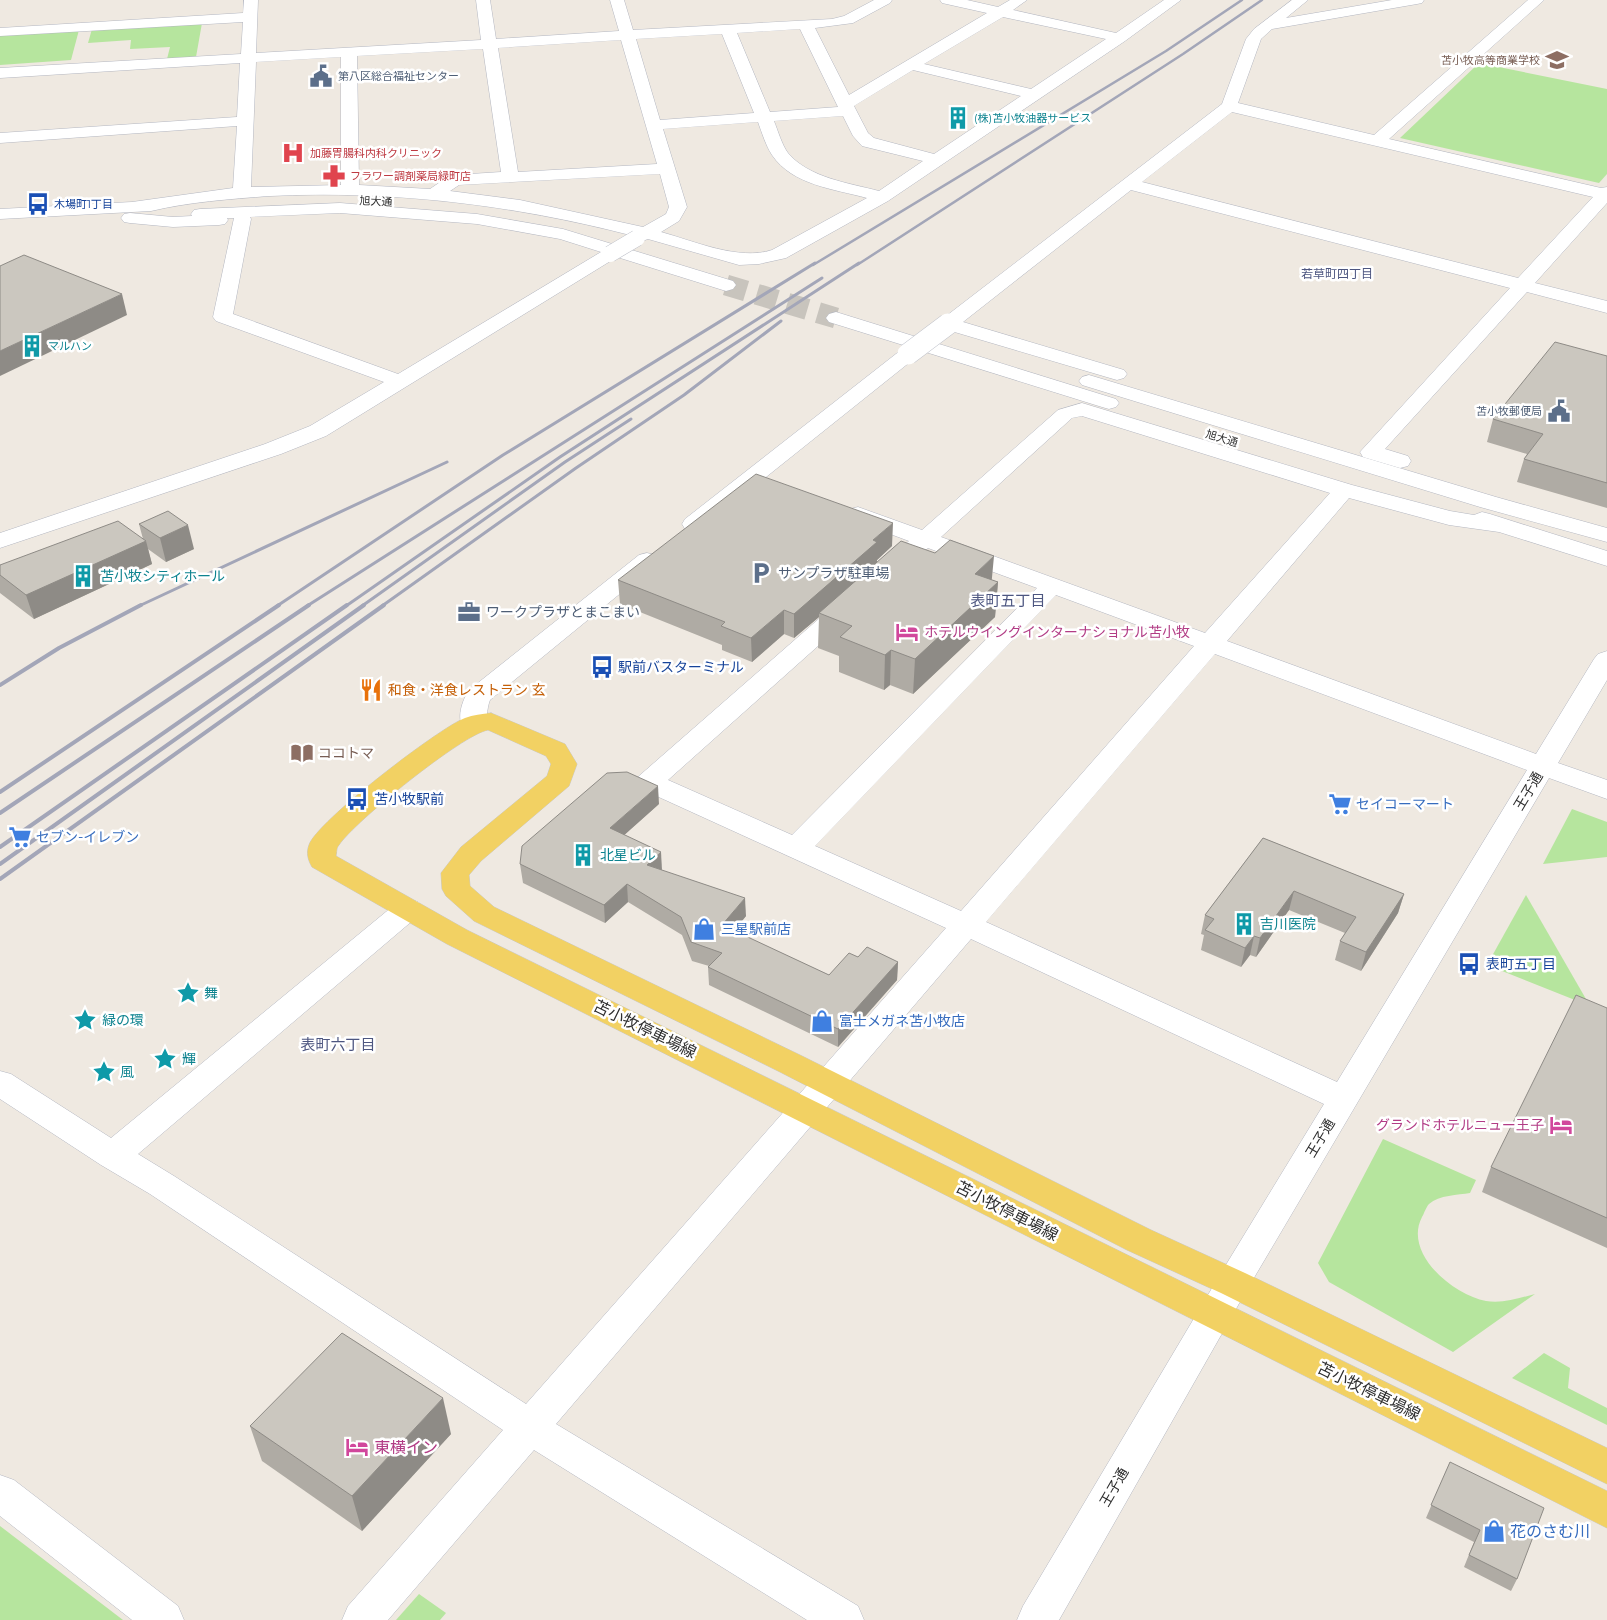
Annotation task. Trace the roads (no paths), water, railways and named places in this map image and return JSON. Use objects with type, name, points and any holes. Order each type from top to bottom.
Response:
[{"type":"main road","points":[[473,724],[491,721],[556,750],[564,764],[559,780],[471,854],[455,873],[456,889],[484,914],[827,1083],[1139,1240],[1233,1283],[1607,1467]]},
{"type":"main road","name":"苫小牧停車場線","points":[[473,724],[432,750],[342,822],[323,845],[322,860],[457,937],[1607,1510]]},
{"type":"street","points":[[242,192],[251,0]]},
{"type":"street","points":[[483,0],[510,177]]},
{"type":"street","points":[[0,541],[273,449],[318,431],[672,217],[678,206],[617,0]]},
{"type":"street","points":[[0,73],[806,26],[841,22],[885,0]]},
{"type":"street","points":[[947,0],[1120,38]]},
{"type":"street","points":[[654,125],[764,117],[846,107],[910,65],[1020,0]]},
{"type":"street","points":[[131,213],[177,199],[242,192],[350,190],[434,194],[556,212],[739,259],[752,260],[779,254],[882,197],[1174,0]]},
{"type":"street","points":[[473,724],[474,707],[478,696],[669,543],[764,479],[908,354],[1229,106],[1254,39],[1266,26],[1301,0]]},
{"type":"street","points":[[1266,26],[1417,0]]},
{"type":"street","points":[[1377,141],[1537,0]]},
{"type":"street","points":[[0,32],[250,17]]},
{"type":"street","points":[[806,26],[861,136],[868,142],[938,160]]},
{"type":"street","points":[[74,68],[86,27]]},
{"type":"street","points":[[728,30],[779,154],[793,168],[816,179],[882,197]]},
{"type":"street","points":[[349,52],[350,190]]},
{"type":"street","points":[[910,65],[1035,95]]},
{"type":"street","points":[[1229,106],[1606,194],[1371,452]]},
{"type":"street","points":[[0,138],[245,121]]},
{"type":"street","points":[[434,194],[455,180],[666,168]]},
{"type":"street","points":[[1128,184],[1607,307]]},
{"type":"street","name":"旭大通","points":[[0,226],[250,201],[348,199],[468,208],[554,222],[744,276]]},
{"type":"street","name":"旭大通","points":[[0,214],[340,208],[477,219],[564,234],[726,285]]},
{"type":"street","points":[[131,213],[173,222],[330,217],[466,226],[539,239],[607,256]]},
{"type":"street","points":[[242,219],[223,317],[400,381]]},
{"type":"street","name":"旭大通","points":[[1607,535],[838,312],[1607,559]]},
{"type":"street","points":[[948,324],[1428,470],[1488,502]]},
{"type":"street","points":[[1344,1099],[649,782],[1065,414],[1082,409],[1092,411],[1344,490],[1449,518],[1499,525]]},
{"type":"street","points":[[362,1620],[1344,490]]},
{"type":"street","points":[[838,507],[1607,790]]},
{"type":"street","points":[[795,848],[1052,586]]},
{"type":"street","name":"王子通","points":[[1038,1620],[1214,1314],[1607,660]]},
{"type":"street","points":[[113,1156],[408,909]]},
{"type":"street","points":[[0,1083],[113,1156],[162,1185],[529,1427],[844,1620]]},
{"type":"street","points":[[0,1494],[164,1620]]},
{"type":"tunnel","points":[[726,285],[836,318]]},
{"type":"railway","points":[[813,265],[1166,51],[1242,0]]},
{"type":"railway","points":[[857,265],[1183,54],[1262,0]]},
{"type":"railway","points":[[277,606],[503,455],[815,263]]},
{"type":"railway","points":[[346,606],[560,457],[859,263]]},
{"type":"railway","points":[[307,606],[822,278]]},
{"type":"railway","points":[[382,606],[576,468],[684,395],[781,321]]},
{"type":"railway","points":[[362,606],[565,462],[631,419]]},
{"type":"railway","points":[[140,606],[447,462]]},
{"type":"railway","points":[[0,792],[279,605]]},
{"type":"railway","points":[[0,813],[309,605]]},
{"type":"railway","points":[[0,847],[347,605]]},
{"type":"railway","points":[[0,864],[364,605]]},
{"type":"railway","points":[[0,879],[384,605]]},
{"type":"railway","points":[[0,685],[59,648],[140,606]]},
{"type":"place","name":"苫小牧高等商業学校","points":[[1557,60]]},
{"type":"place","name":"第八区総合福祉センター","points":[[321,76]]},
{"type":"place","name":"(株)苫小牧油器サービス","points":[[958,118]]},
{"type":"place","name":"加藤胃腸科内科クリニック","points":[[293,153]]},
{"type":"place","name":"フラワー調剤薬局緑町店","points":[[334,176]]},
{"type":"place","name":"木場町1丁目","points":[[38,204]]},
{"type":"place","name":"マルハン","points":[[32,346]]},
{"type":"place","name":"苫小牧郵便局","points":[[1559,411]]},
{"type":"place","name":"サンプラザ駐車場","points":[[761,573]]},
{"type":"place","name":"苫小牧シティホール","points":[[83,576]]},
{"type":"place","name":"ワークプラザとまこまい","points":[[469,612]]},
{"type":"place","name":"ホテルウイングインターナショナル苫小牧","points":[[907,632]]},
{"type":"place","name":"駅前バスターミナル","points":[[602,667]]},
{"type":"place","name":"和食・洋食レストラン 玄","points":[[371,690]]},
{"type":"place","name":"ココトマ","points":[[302,753]]},
{"type":"place","name":"苫小牧駅前","points":[[357,799]]},
{"type":"place","name":"セイコーマート","points":[[1340,804]]},
{"type":"place","name":"セブン-イレブン","points":[[20,837]]},
{"type":"place","name":"北星ビル","points":[[583,855]]},
{"type":"place","name":"吉川医院","points":[[1244,924]]},
{"type":"place","name":"三星駅前店","points":[[704,929]]},
{"type":"place","name":"表町五丁目","points":[[1469,964]]},
{"type":"place","name":"舞","points":[[188,993]]},
{"type":"place","name":"緑の環","points":[[85,1020]]},
{"type":"place","name":"富士メガネ苫小牧店","points":[[822,1021]]},
{"type":"place","name":"輝","points":[[165,1059]]},
{"type":"place","name":"風","points":[[104,1072]]},
{"type":"place","name":"グランドホテルニュー王子","points":[[1561,1125]]},
{"type":"place","name":"東横イン","points":[[357,1447]]},
{"type":"place","name":"花のさむ川","points":[[1494,1531]]},
{"type":"district","name":"若草町四丁目","points":[[1337,273]]},
{"type":"district","name":"表町五丁目","points":[[1008,600]]},
{"type":"district","name":"表町六丁目","points":[[338,1044]]}]
